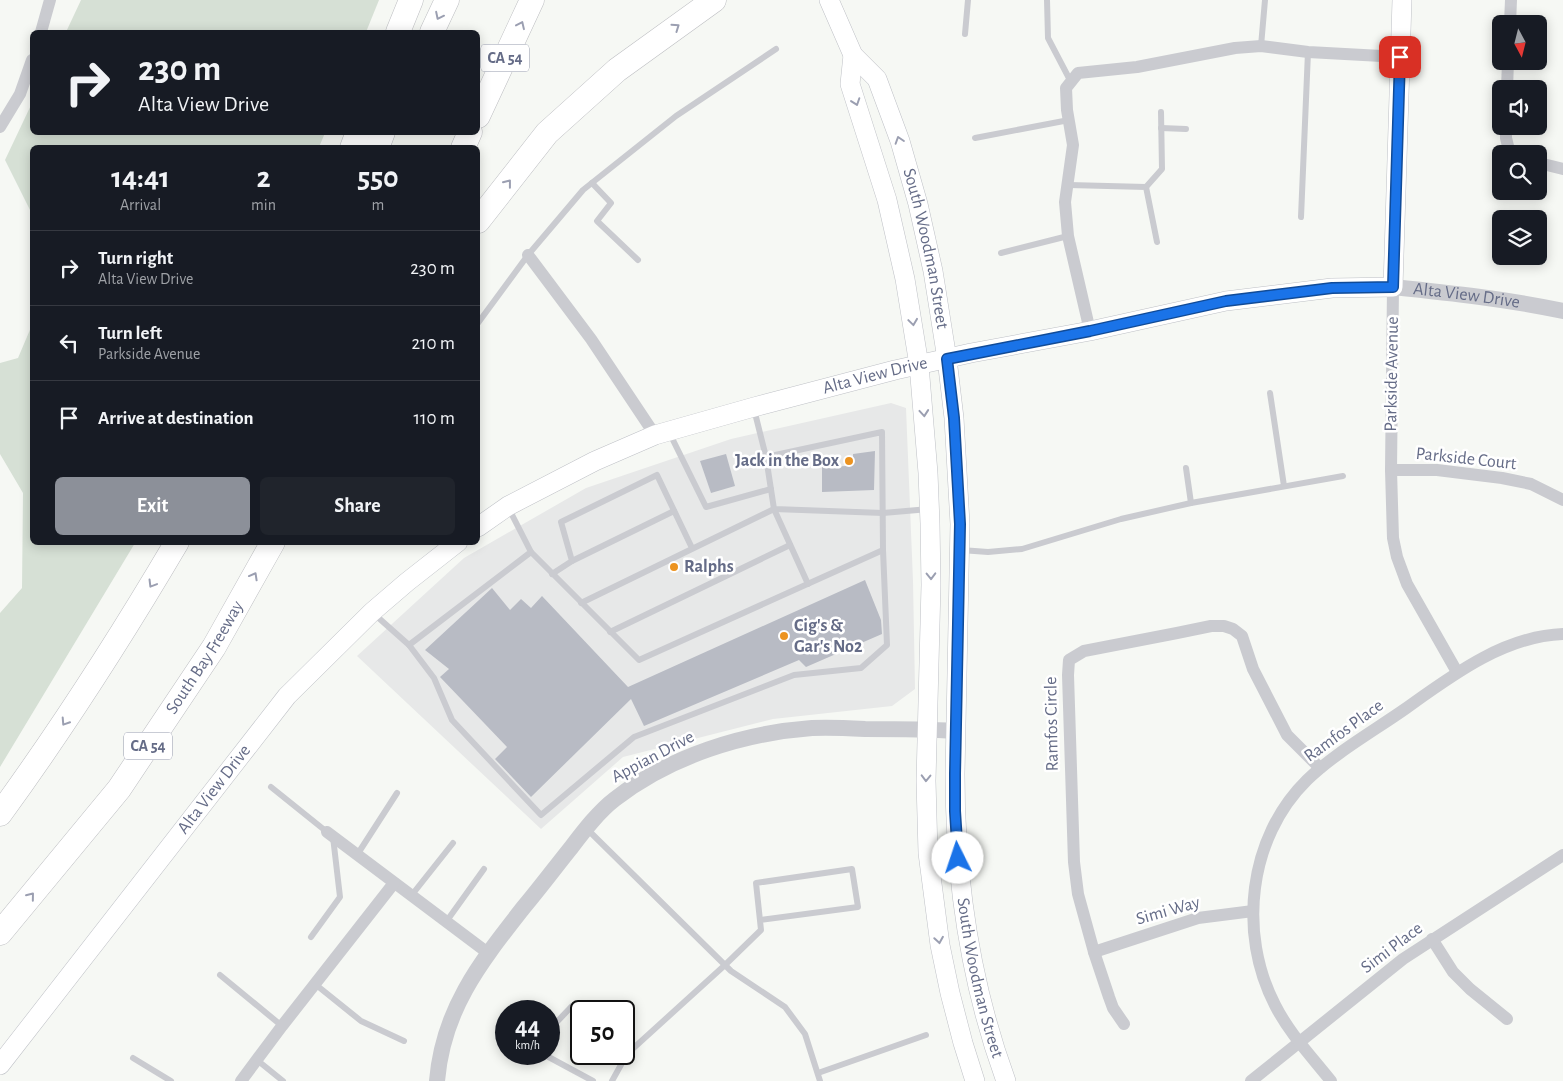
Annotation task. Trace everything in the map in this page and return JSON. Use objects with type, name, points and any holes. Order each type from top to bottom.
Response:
[{"type":"highway","points":[[399,30],[411,0]]},
{"type":"highway","points":[[433,30],[447,0]]},
{"type":"highway","name":"CA 54","points":[[480,112],[532,0]]},
{"type":"highway","points":[[480,219],[547,134],[616,70],[714,0]]},
{"type":"highway","points":[[0,814],[49,747],[120,638],[175,545]]},
{"type":"highway","name":"South Bay Freeway","points":[[0,933],[119,789],[214,647],[271,545]]},
{"type":"main road","name":"South Woodman Street","points":[[829,0],[853,55],[877,79],[900,141],[934,271],[954,418],[960,550],[955,730],[955,811],[967,931],[982,1002],[994,1048],[1006,1081]]},
{"type":"main road","name":"Parkside Avenue","points":[[1393,287],[1402,0]]},
{"type":"main road","name":"South Woodman Street","points":[[853,55],[850,84],[887,200],[911,308],[919,365],[930,509],[931,585],[926,811],[932,896],[950,993],[975,1081]]},
{"type":"main road","name":"Alta View Drive","points":[[480,527],[508,506],[596,461],[662,433],[754,407],[919,365],[1090,331],[1226,301],[1332,288],[1393,287]]},
{"type":"main road","name":"Alta View Drive","points":[[0,1065],[287,696],[372,612],[454,545]]},
{"type":"street","points":[[42,30],[50,0]]},
{"type":"street","points":[[1510,0],[1510,15]]},
{"type":"street","points":[[1090,331],[1068,236],[1065,202],[1069,185],[1073,146],[1066,88],[1078,73],[1137,67],[1235,48],[1261,46],[1308,52],[1400,57]]},
{"type":"street","points":[[0,127],[20,94],[30,66]]},
{"type":"street","points":[[1547,165],[1563,169]]},
{"type":"street","points":[[528,255],[662,433]]},
{"type":"street","name":"Alta View Drive","points":[[1393,287],[1480,296],[1522,302],[1563,311]]},
{"type":"street","name":"Parkside Avenue","points":[[1393,287],[1392,470],[1394,538],[1401,571],[1457,672]]},
{"type":"street","name":"Parkside Court","points":[[1392,470],[1437,470],[1502,478],[1531,484],[1563,500]]},
{"type":"street","name":"Ramfos Circle","points":[[1124,1024],[1113,1008],[1094,952],[1078,894],[1074,862],[1069,660],[1084,651],[1168,634],[1211,626],[1233,628],[1242,636],[1253,669],[1287,735],[1320,768]]},
{"type":"street","name":"Ramfos Place","points":[[1331,1081],[1285,1023],[1267,988],[1256,950],[1253,911],[1257,875],[1274,826],[1292,798],[1320,768],[1457,672],[1518,642],[1535,637],[1563,634]]},
{"type":"street","name":"Appian Drive","points":[[437,1081],[442,1046],[451,1018],[460,998],[488,953],[586,828],[614,800],[649,777],[690,757],[738,740],[788,730],[813,728],[955,730]]},
{"type":"street","points":[[330,834],[488,953]]},
{"type":"street","name":"Simi Place","points":[[1251,1081],[1404,959],[1563,855]]},
{"type":"street","points":[[241,1081],[314,984],[394,884]]},
{"type":"street","name":"Simi Way","points":[[1094,952],[1198,918],[1253,911]]},
{"type":"street","points":[[1432,939],[1459,978],[1470,990],[1507,1019]]},
{"type":"lane","points":[[964,34],[968,0]]},
{"type":"lane","points":[[1047,0],[1048,38],[1071,82]]},
{"type":"lane","points":[[1261,46],[1265,0]]},
{"type":"lane","points":[[480,320],[528,255],[583,190],[676,116],[776,49]]},
{"type":"lane","points":[[1301,217],[1308,52]]},
{"type":"lane","points":[[1069,185],[1146,187],[1162,169],[1161,112]]},
{"type":"lane","points":[[975,138],[1069,120]]},
{"type":"lane","points":[[1161,128],[1186,129]]},
{"type":"lane","points":[[592,183],[611,203],[597,221],[638,260]]},
{"type":"lane","points":[[1146,187],[1158,242]]},
{"type":"lane","points":[[1001,253],[1068,236]]},
{"type":"lane","points":[[1270,393],[1284,486]]},
{"type":"lane","points":[[754,407],[766,457],[774,509],[808,584]]},
{"type":"lane","points":[[372,612],[408,645],[434,678],[452,720],[541,815],[634,737],[794,676],[861,668],[888,645],[883,550],[882,432],[766,457]]},
{"type":"lane","points":[[662,433],[706,507],[771,490]]},
{"type":"lane","points":[[1186,468],[1191,503]]},
{"type":"lane","points":[[572,561],[562,522],[657,476],[692,548]]},
{"type":"lane","points":[[960,550],[988,552],[1022,549],[1121,519],[1191,503],[1343,476]]},
{"type":"lane","points":[[508,506],[531,552],[639,660],[883,550]]},
{"type":"lane","points":[[581,603],[774,509],[882,513],[930,509]]},
{"type":"lane","points":[[552,574],[572,561],[674,512]]},
{"type":"lane","points":[[610,632],[790,545]]},
{"type":"lane","points":[[408,645],[531,552]]},
{"type":"lane","points":[[271,787],[330,834],[340,897],[311,937]]},
{"type":"lane","points":[[357,855],[398,793]]},
{"type":"lane","points":[[586,828],[725,965],[785,1007],[805,1034],[820,1081]]},
{"type":"lane","points":[[411,896],[453,842]]},
{"type":"lane","points":[[446,923],[484,869]]},
{"type":"lane","points":[[635,1043],[725,965],[761,930],[756,883],[852,869],[858,907],[760,920]]},
{"type":"lane","points":[[220,975],[282,1026]]},
{"type":"lane","points":[[314,984],[361,1021],[404,1041]]},
{"type":"lane","points":[[560,1019],[570,1008]]},
{"type":"lane","points":[[818,1073],[926,1035]]},
{"type":"lane","points":[[133,1058],[171,1081]]},
{"type":"lane","points":[[257,1060],[284,1081]]},
{"type":"lane","points":[[560,1063],[593,1081]]},
{"type":"lane","points":[[612,1081],[619,1065]]},
{"type":"shaded area","points":[[81,0],[379,0],[367,30],[67,30]]},
{"type":"shaded area","points":[[30,107],[30,135],[324,135],[320,145],[30,145],[30,210],[5,160]]},
{"type":"shaded area","points":[[30,330],[30,545],[134,545],[0,767],[0,613],[22,588],[23,493],[0,454],[0,363],[18,358]]},
{"type":"shaded area","points":[[891,403],[906,408],[915,689],[892,706],[773,719],[623,757],[541,829],[357,656],[464,558],[586,488],[731,439]]},
{"type":"building","points":[[875,451],[874,490],[822,492],[822,467],[847,466],[847,462],[853,462],[853,454]]},
{"type":"building","points":[[726,454],[735,486],[711,493],[700,461]]},
{"type":"building","points":[[865,580],[881,620],[882,634],[806,667],[799,660],[644,726],[631,699],[531,797],[495,759],[507,747],[440,677],[449,669],[425,650],[492,588],[510,610],[521,599],[531,608],[542,596],[628,687]]},
{"type":"place","name":"Jack in the Box","points":[[849,461]]},
{"type":"place","name":"Ralphs","points":[[674,567]]},
{"type":"place","name":"Cig's & Gar's No2","points":[[784,636]]},
{"type":"route","points":[[958,858],[955,811],[955,730],[960,590],[960,524],[954,418],[947,359],[1090,331],[1226,301],[1332,288],[1393,287],[1400,57]]}]
